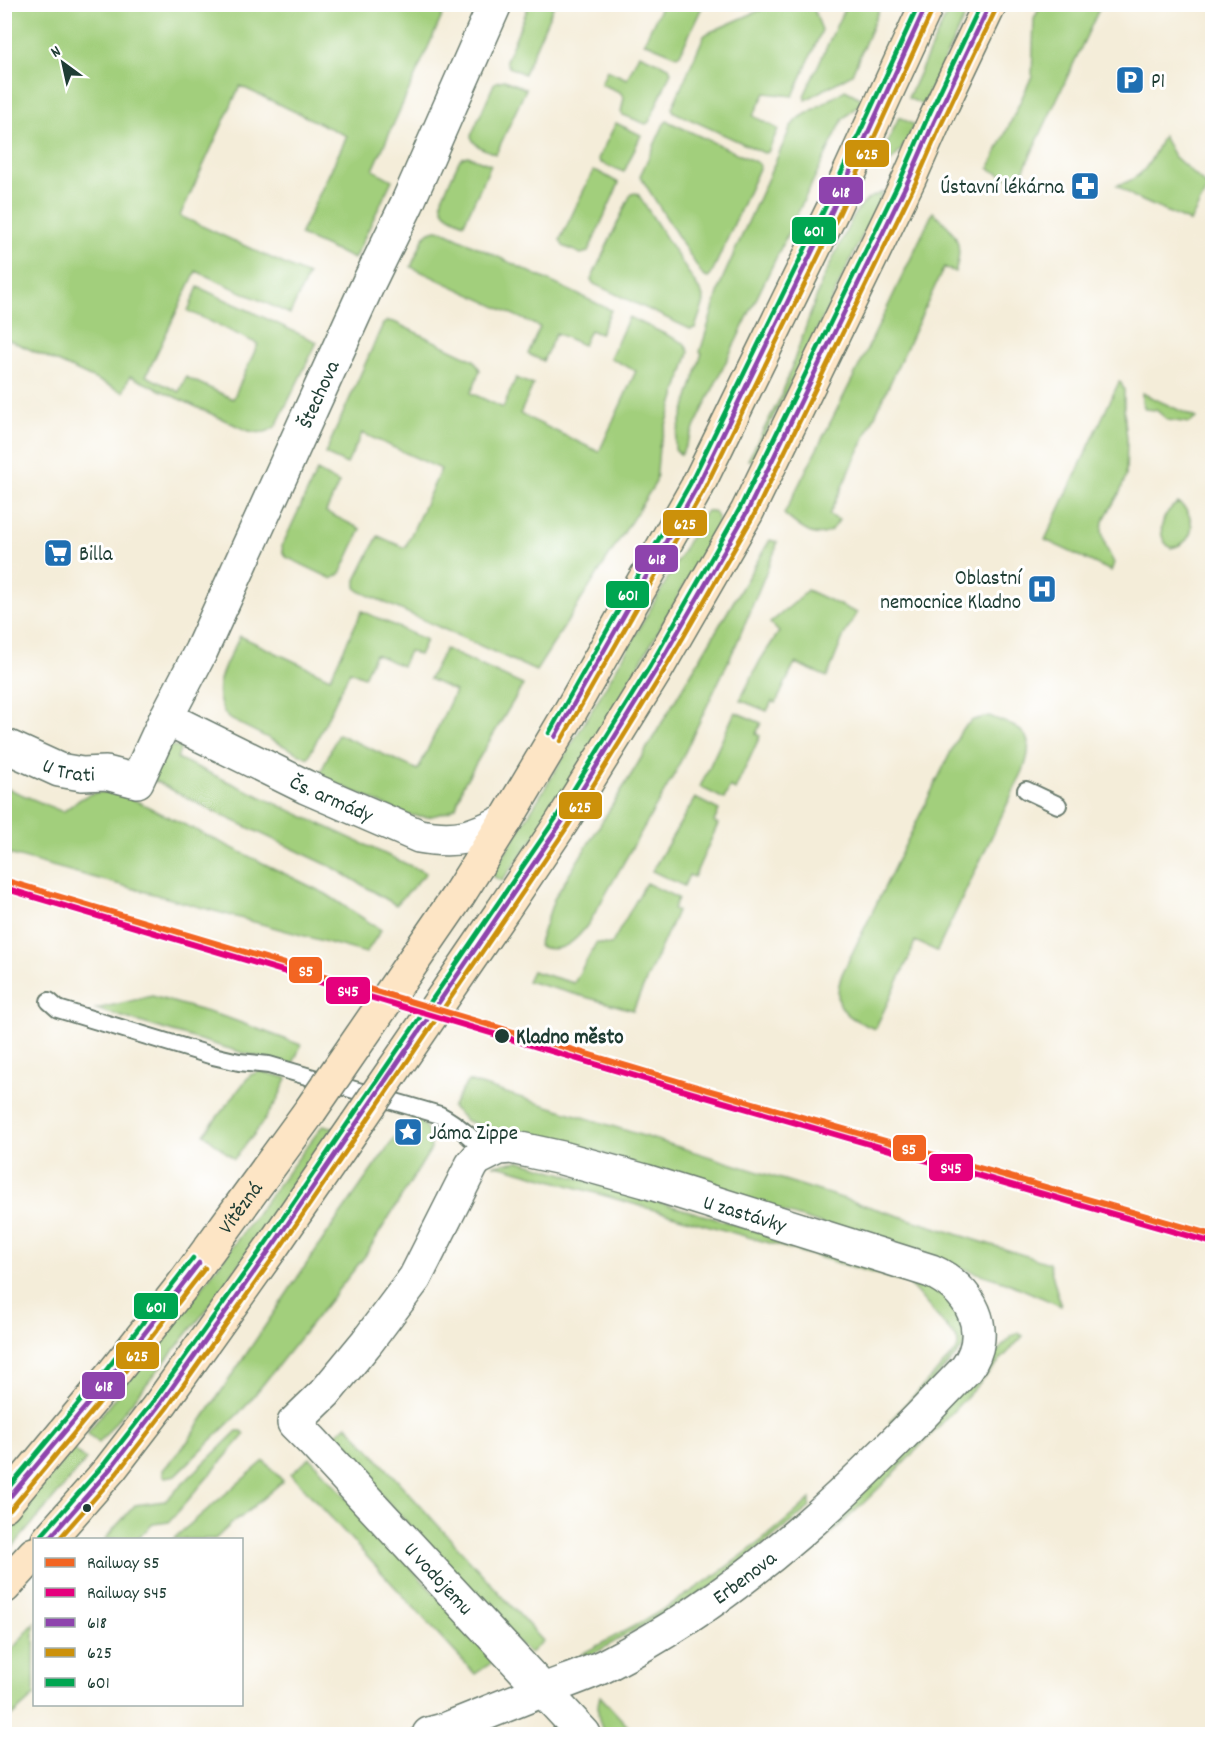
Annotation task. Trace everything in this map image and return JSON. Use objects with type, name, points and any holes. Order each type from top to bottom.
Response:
[{"type":"main road","points":[[506,820],[697,487],[832,211],[927,4]]},
{"type":"main road","points":[[49,1538],[111,1468],[268,1253],[562,822],[656,670],[747,512],[909,179],[990,4]]},
{"type":"main road","name":"Vítězná","points":[[4,1504],[113,1374],[183,1285],[310,1112],[458,896],[506,820]]},
{"type":"main road","points":[[4,1587],[33,1555]]},
{"type":"street","name":"Štechova","points":[[137,781],[166,718],[206,641],[495,4]]},
{"type":"street","name":"Čs. armády","points":[[166,718],[306,787],[419,836],[435,839],[465,838],[481,833],[506,820]]},
{"type":"street","name":"U Trati","points":[[4,745],[59,770],[82,774],[106,773],[137,781]]},
{"type":"street","name":"U zastávky","points":[[487,1154],[511,1147],[562,1158],[645,1181],[931,1271],[952,1282],[961,1291],[977,1323]]},
{"type":"street","name":"U vodojemu","points":[[487,1154],[477,1159],[472,1165],[415,1278],[332,1384],[294,1423],[584,1734]]},
{"type":"street","name":"Erbenova","points":[[429,1734],[606,1665],[704,1608],[746,1578],[847,1491],[966,1368],[977,1348],[979,1337],[977,1323]]},
{"type":"lane","points":[[1026,789],[1058,805]]},
{"type":"lane","points":[[49,1001],[58,1009],[213,1056],[269,1065],[441,1115],[458,1126],[487,1154]]},
{"type":"green space","points":[[5,4],[447,5],[373,170],[392,180],[354,259],[300,235],[347,136],[240,86],[180,216],[308,275],[290,314],[196,271],[146,376],[179,392],[186,377],[233,399],[258,344],[188,311],[198,287],[317,342],[273,429],[262,432],[246,430],[130,376],[123,392],[5,338]]},
{"type":"green space","points":[[529,5],[554,5],[524,74],[509,67],[506,61]]},
{"type":"green space","points":[[662,5],[703,5],[677,56],[644,42]]},
{"type":"green space","points":[[772,5],[812,5],[822,30],[793,96],[765,93],[753,116],[778,129],[768,152],[764,153],[674,112],[672,108],[704,36]]},
{"type":"green space","points":[[846,5],[881,5],[852,74],[806,100],[804,96]]},
{"type":"green space","points":[[951,5],[970,5],[923,105],[908,98]]},
{"type":"green space","points":[[1041,5],[1101,5],[1018,182],[989,169],[1032,76],[1034,19]]},
{"type":"green space","points":[[639,54],[669,67],[671,72],[649,122],[646,124],[623,115],[621,112],[624,98],[620,92],[601,84],[607,70],[627,79]]},
{"type":"green space","points":[[504,80],[526,89],[496,154],[478,145],[471,136],[494,84]]},
{"type":"green space","points":[[845,90],[864,100],[843,119],[681,455],[675,449],[675,440],[722,280],[791,127],[796,120]]},
{"type":"green space","points":[[899,117],[914,125],[895,157],[875,171]]},
{"type":"green space","points":[[667,121],[758,163],[760,166],[708,278],[703,276],[640,176]]},
{"type":"green space","points":[[616,123],[641,135],[624,172],[601,163],[598,159]]},
{"type":"green space","points":[[1163,136],[1174,156],[1208,187],[1190,222],[1136,198],[1117,185],[1141,173],[1151,160]]},
{"type":"green space","points":[[468,156],[491,165],[464,223],[444,211],[442,198],[459,161]]},
{"type":"green space","points":[[593,171],[619,183],[588,252],[581,254],[563,246],[560,240]]},
{"type":"green space","points":[[883,192],[752,460],[748,460],[782,394],[822,281],[855,213],[868,199]]},
{"type":"green space","points":[[636,193],[702,294],[704,302],[695,328],[690,329],[594,284],[591,280],[631,194]]},
{"type":"green space","points":[[933,212],[947,225],[956,238],[959,253],[955,272],[944,267],[829,515],[839,520],[833,529],[819,535],[804,530],[784,514],[864,356]]},
{"type":"green space","points":[[436,230],[443,231],[611,310],[600,334],[590,330],[583,345],[556,333],[543,361],[528,354],[540,327],[411,267],[424,237]]},
{"type":"green space","points":[[629,317],[684,343],[689,352],[659,447],[656,482],[536,671],[359,591],[356,587],[356,580],[378,536],[405,548],[441,469],[362,433],[347,464],[325,454],[383,324],[388,321],[394,322],[474,360],[480,370],[471,393],[503,408],[516,378],[533,385],[520,414],[599,452],[636,371],[610,358]]},
{"type":"green space","points":[[1119,382],[1124,390],[1127,439],[1126,476],[1120,492],[1103,521],[1102,532],[1114,563],[1111,571],[1045,540]]},
{"type":"green space","points":[[1142,393],[1196,418],[1190,423],[1168,420],[1156,410],[1145,409]]},
{"type":"green space","points":[[317,471],[339,483],[326,512],[361,529],[340,574],[332,579],[286,557],[282,546]]},
{"type":"green space","points":[[1178,503],[1188,514],[1191,528],[1185,542],[1171,548],[1163,538],[1162,525],[1168,512]]},
{"type":"green space","points":[[707,511],[716,514],[718,523],[594,742],[542,827],[502,881],[491,875],[600,697],[702,516]]},
{"type":"green space","points":[[770,540],[777,542],[776,548],[736,645],[675,773],[584,930],[568,945],[554,949],[538,946],[554,899],[634,770]]},
{"type":"green space","points":[[807,590],[857,613],[844,635],[827,677],[795,663],[776,703],[772,701],[767,711],[740,700],[761,659],[779,632],[770,623]]},
{"type":"green space","points":[[362,611],[426,640],[419,655],[409,651],[402,666],[375,654],[364,677],[350,671],[308,758],[228,718],[219,697],[219,687],[225,667],[240,636],[330,678]]},
{"type":"green space","points":[[445,649],[523,685],[463,785],[456,807],[428,817],[407,815],[319,776],[338,734],[418,770],[455,691],[429,679]]},
{"type":"green space","points":[[735,712],[761,723],[756,734],[760,736],[735,790],[730,787],[724,799],[700,787]]},
{"type":"green space","points":[[989,716],[1018,729],[1028,740],[1029,748],[1023,771],[937,951],[915,941],[875,1029],[862,1024],[845,1012],[839,1001],[842,974],[962,729],[973,720]]},
{"type":"green space","points":[[148,740],[181,748],[177,758],[426,873],[396,905],[334,868],[211,810],[138,772]]},
{"type":"green space","points":[[4,787],[63,812],[77,801],[96,792],[122,794],[326,894],[381,930],[366,953],[5,853]]},
{"type":"green space","points":[[695,798],[719,810],[714,822],[718,824],[694,877],[689,875],[684,886],[652,871]]},
{"type":"green space","points":[[646,883],[678,898],[673,909],[677,911],[633,1010],[527,981],[532,971],[574,983],[596,943],[611,945]]},
{"type":"green space","points":[[152,996],[228,1018],[301,1045],[292,1066],[96,1009]]},
{"type":"green space","points":[[260,1071],[287,1078],[277,1101],[234,1159],[204,1134],[250,1075]]},
{"type":"green space","points":[[468,1081],[1049,1263],[1061,1306],[1006,1282],[646,1169],[575,1144],[511,1135],[467,1121],[452,1107]]},
{"type":"green space","points":[[415,1117],[427,1131],[431,1149],[365,1256],[245,1407],[176,1475],[165,1477],[163,1470],[188,1441],[326,1235],[395,1137]]},
{"type":"green space","points":[[323,1125],[335,1128],[208,1308],[99,1443],[87,1433],[194,1298]]},
{"type":"green space","points":[[520,1161],[926,1281],[959,1309],[965,1346],[890,1427],[890,1421],[957,1350],[958,1345],[956,1338],[908,1283],[493,1165]]},
{"type":"green space","points":[[1018,1333],[1023,1336],[899,1468],[834,1530],[765,1588],[764,1582],[872,1484],[1012,1336]]},
{"type":"green space","points":[[347,1425],[543,1641],[529,1654],[330,1440]]},
{"type":"green space","points":[[237,1431],[245,1434],[169,1522],[153,1524],[138,1538],[106,1538],[135,1505],[165,1501]]},
{"type":"green space","points":[[73,1449],[86,1460],[5,1556],[5,1530]]},
{"type":"green space","points":[[310,1458],[484,1648],[491,1663],[475,1674],[291,1474]]},
{"type":"green space","points":[[264,1461],[283,1481],[216,1538],[174,1538]]},
{"type":"green space","points":[[810,1499],[810,1507],[714,1585],[588,1657],[582,1654],[650,1618],[698,1586],[756,1545]]},
{"type":"green space","points":[[33,1624],[33,1697],[5,1722],[5,1658]]},
{"type":"green space","points":[[600,1696],[635,1734],[605,1734],[598,1715]]},
{"type":"rail line","name":"S5","points":[[4,880],[694,1086],[1212,1235]]},
{"type":"rail line","name":"S45","points":[[4,888],[692,1093],[1210,1242]]},
{"type":"transit line","name":"601","points":[[549,733],[690,484],[825,208],[919,4]]},
{"type":"transit line","name":"618","points":[[555,737],[697,487],[832,211],[927,4]]},
{"type":"transit line","name":"601","points":[[42,1535],[105,1463],[155,1399],[268,1240],[556,818],[650,666],[740,508],[902,176],[981,4]]},
{"type":"transit line","name":"618","points":[[50,1538],[111,1468],[161,1403],[274,1244],[562,822],[656,670],[747,512],[909,179],[990,4]]},
{"type":"transit line","name":"625","points":[[561,741],[704,490],[839,214],[934,7]]},
{"type":"transit line","name":"625","points":[[60,1538],[117,1473],[167,1408],[280,1248],[568,826],[662,674],[754,515],[916,182],[997,7]]},
{"type":"transit line","name":"601","points":[[4,1493],[107,1369],[193,1258]]},
{"type":"transit line","name":"618","points":[[4,1504],[113,1374],[199,1263]]},
{"type":"transit line","name":"625","points":[[10,1510],[119,1379],[205,1268]]},
{"type":"place","name":"P1","points":[[1130,80]]},
{"type":"place","name":"Ústavní lékárna","points":[[1085,186]]},
{"type":"place","name":"Billa","points":[[58,553]]},
{"type":"place","name":"Oblastní nemocnice Kladno","points":[[1042,589]]},
{"type":"place","name":"Kladno město","points":[[502,1036]]},
{"type":"place","name":"Jáma Zippe","points":[[408,1132]]}]
